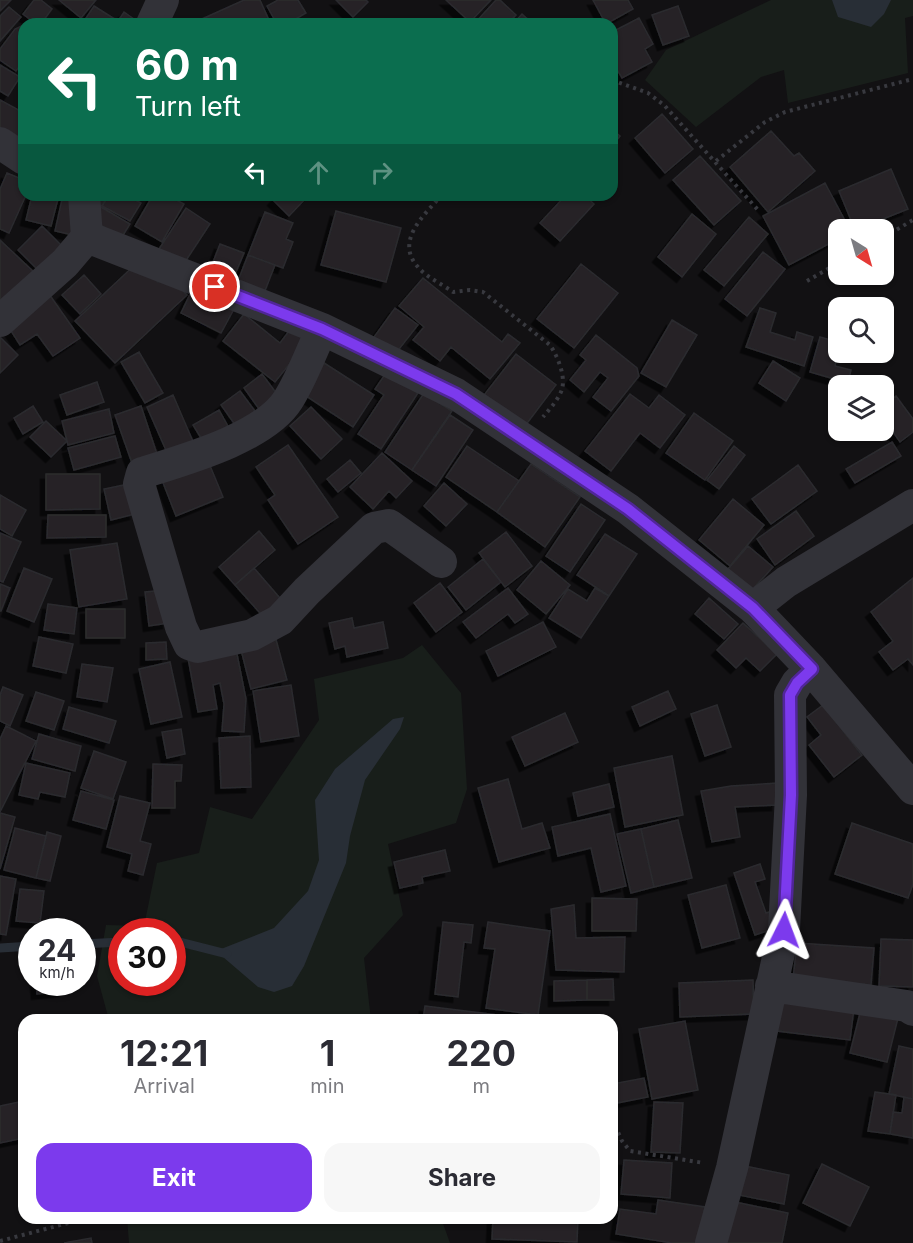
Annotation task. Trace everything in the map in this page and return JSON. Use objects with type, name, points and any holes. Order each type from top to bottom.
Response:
[{"type":"street","points":[[155,18],[163,0]]},
{"type":"street","points":[[0,143],[18,155]]},
{"type":"street","points":[[0,321],[65,263],[87,237],[84,201]]},
{"type":"street","points":[[87,237],[322,329],[456,394],[628,509],[753,608],[812,669],[913,789]]},
{"type":"street","points":[[322,329],[288,401],[268,421],[214,450],[142,473],[139,484],[181,627],[189,644],[198,647],[252,635],[280,620],[307,591],[374,528],[389,525],[441,562]]},
{"type":"street","points":[[753,608],[786,582],[913,505]]},
{"type":"street","points":[[711,1243],[732,1168],[784,930],[791,795],[790,695],[797,683],[812,669]]},
{"type":"street","points":[[771,986],[907,1006],[913,1010]]},
{"type":"path","points":[[716,161],[765,122],[784,112],[913,79]]},
{"type":"path","points":[[618,82],[648,93],[664,105],[758,210]]},
{"type":"path","points":[[436,201],[420,219],[411,234],[408,250],[417,267],[453,292],[483,291],[550,345],[557,356],[562,374],[562,392],[526,441]]},
{"type":"path","points":[[894,231],[913,220]]},
{"type":"path","points":[[807,281],[828,268]]},
{"type":"path","points":[[618,1132],[630,1151],[732,1168]]},
{"type":"path","points":[[0,1241],[64,1224]]},
{"type":"shaded area","points":[[771,0],[913,0],[913,16],[905,18],[908,73],[788,103],[784,70],[761,77],[696,127],[645,80],[666,50]]},
{"type":"shaded area","points":[[832,0],[891,0],[884,14],[871,27],[838,17]]},
{"type":"shaded area","points":[[422,645],[461,693],[467,789],[456,823],[388,844],[403,915],[364,958],[370,1014],[107,1014],[97,976],[106,925],[108,925],[108,996],[186,996],[186,918],[146,918],[157,863],[199,853],[210,807],[252,819],[319,720],[314,679],[403,658]]},
{"type":"shaded area","points":[[404,717],[400,729],[365,780],[350,836],[346,863],[304,966],[292,986],[274,992],[258,987],[216,951],[274,928],[308,891],[319,860],[315,800],[335,769],[393,719]]},
{"type":"shaded area","points":[[127,1224],[443,1224],[450,1243],[129,1243]]},
{"type":"building","points":[[0,0],[11,0],[0,11]]},
{"type":"building","points":[[34,0],[41,0],[52,9],[45,18],[28,18],[23,14]]},
{"type":"building","points":[[59,0],[96,0],[81,18]]},
{"type":"building","points":[[244,0],[260,0],[268,18],[204,18]]},
{"type":"building","points":[[278,0],[298,0],[306,13],[297,18],[274,18],[267,6]]},
{"type":"building","points":[[336,0],[366,0],[368,2],[353,17]]},
{"type":"building","points":[[446,0],[491,0],[474,18],[466,18]]},
{"type":"building","points":[[496,0],[500,0],[516,15],[513,18],[480,18]]},
{"type":"building","points":[[593,0],[628,0],[633,9],[617,18],[603,18]]},
{"type":"building","points":[[94,6],[113,18],[86,18]]},
{"type":"building","points":[[678,6],[689,36],[663,45],[652,15]]},
{"type":"building","points":[[9,7],[21,17],[0,41],[0,16]]},
{"type":"building","points":[[124,12],[132,18],[120,18]]},
{"type":"building","points":[[639,18],[653,44],[645,49],[652,62],[622,78],[618,71],[618,29]]},
{"type":"building","points":[[18,28],[18,68],[16,71],[0,60],[0,49]]},
{"type":"building","points":[[0,65],[18,76],[18,80],[8,96],[0,91]]},
{"type":"building","points":[[0,100],[18,110],[18,139],[17,141],[0,132]]},
{"type":"building","points":[[662,114],[693,149],[665,173],[635,138]]},
{"type":"building","points":[[771,131],[794,156],[799,153],[815,171],[768,212],[730,167]]},
{"type":"building","points":[[700,156],[741,201],[714,225],[673,180]]},
{"type":"building","points":[[891,169],[908,209],[883,219],[850,219],[839,191]]},
{"type":"building","points":[[7,173],[18,178],[18,201],[23,201],[9,233],[0,229],[0,189]]},
{"type":"building","points":[[825,183],[844,219],[828,219],[828,244],[789,265],[763,216]]},
{"type":"building","points":[[31,201],[57,201],[51,226],[26,220]]},
{"type":"building","points":[[62,201],[78,201],[73,235],[55,231]]},
{"type":"building","points":[[91,201],[105,201],[102,206],[91,205]]},
{"type":"building","points":[[105,201],[138,201],[141,203],[130,221],[102,206]]},
{"type":"building","points":[[150,201],[178,201],[184,204],[162,242],[135,226]]},
{"type":"building","points":[[274,201],[303,201],[289,216]]},
{"type":"building","points":[[560,201],[591,201],[594,204],[560,241],[540,223]]},
{"type":"building","points":[[101,207],[130,224],[122,237],[92,221]]},
{"type":"building","points":[[186,208],[210,224],[181,268],[157,252]]},
{"type":"building","points":[[336,211],[401,228],[386,282],[321,265]]},
{"type":"building","points":[[265,212],[293,223],[286,239],[293,242],[283,268],[248,255]]},
{"type":"building","points":[[692,214],[716,234],[682,277],[658,257]]},
{"type":"building","points":[[749,217],[768,234],[724,286],[704,270]]},
{"type":"building","points":[[42,226],[62,246],[39,271],[18,250]]},
{"type":"building","points":[[0,240],[37,275],[0,305]]},
{"type":"building","points":[[220,244],[244,253],[231,284],[208,275]]},
{"type":"building","points":[[763,252],[785,269],[747,316],[725,299]]},
{"type":"building","points":[[248,255],[275,265],[263,296],[236,286]]},
{"type":"building","points":[[139,261],[158,282],[167,273],[187,295],[115,363],[75,321]]},
{"type":"building","points":[[581,264],[618,293],[574,348],[537,319]]},
{"type":"building","points":[[84,275],[101,294],[80,314],[62,295]]},
{"type":"building","points":[[423,278],[502,342],[508,334],[520,343],[490,379],[451,347],[440,361],[413,340],[424,327],[399,306]]},
{"type":"building","points":[[193,288],[234,309],[221,333],[181,313]]},
{"type":"building","points":[[49,294],[80,338],[53,356],[37,334],[20,345],[6,323]]},
{"type":"building","points":[[395,308],[418,325],[396,353],[374,337]]},
{"type":"building","points":[[760,308],[776,313],[770,332],[795,340],[797,332],[813,337],[804,366],[746,347]]},
{"type":"building","points":[[244,314],[280,343],[292,327],[309,340],[275,382],[223,341]]},
{"type":"building","points":[[672,320],[697,335],[666,387],[641,373]]},
{"type":"building","points":[[596,335],[637,368],[639,376],[611,411],[593,397],[608,378],[600,372],[584,392],[570,380],[586,360],[580,355]]},
{"type":"building","points":[[0,337],[18,355],[0,373]]},
{"type":"building","points":[[820,337],[828,339],[828,363],[836,363],[835,366],[851,370],[850,375],[828,375],[828,377],[810,372]]},
{"type":"building","points":[[139,352],[163,393],[145,403],[121,362]]},
{"type":"building","points":[[516,354],[556,385],[525,426],[484,395]]},
{"type":"building","points":[[321,361],[374,395],[353,427],[300,392]]},
{"type":"building","points":[[773,361],[800,378],[786,401],[759,383]]},
{"type":"building","points":[[386,373],[418,393],[381,449],[358,434],[384,395],[375,389]]},
{"type":"building","points":[[262,374],[283,402],[264,416],[244,388]]},
{"type":"building","points":[[97,382],[104,402],[67,415],[60,395]]},
{"type":"building","points":[[240,391],[258,415],[238,429],[221,405]]},
{"type":"building","points":[[424,393],[452,411],[412,470],[385,452]]},
{"type":"building","points":[[630,394],[649,408],[659,395],[685,415],[660,448],[640,433],[611,471],[585,451]]},
{"type":"building","points":[[173,395],[195,446],[169,457],[147,407]]},
{"type":"building","points":[[896,396],[913,419],[913,432],[900,442],[894,433],[894,398]]},
{"type":"building","points":[[33,406],[43,422],[23,434],[14,418]]},
{"type":"building","points":[[141,406],[158,457],[133,466],[115,415]]},
{"type":"building","points":[[311,407],[342,439],[321,459],[290,426]]},
{"type":"building","points":[[109,409],[114,433],[68,445],[62,421]]},
{"type":"building","points":[[219,410],[229,428],[204,443],[193,425]]},
{"type":"building","points":[[694,413],[733,441],[705,480],[666,453]]},
{"type":"building","points":[[450,415],[473,430],[436,486],[412,470]]},
{"type":"building","points":[[46,421],[67,441],[51,457],[30,437]]},
{"type":"building","points":[[115,436],[121,457],[74,470],[68,448]]},
{"type":"building","points":[[892,442],[901,456],[855,483],[846,469]]},
{"type":"building","points":[[288,445],[338,517],[298,544],[268,500],[275,495],[256,467]]},
{"type":"building","points":[[467,446],[519,481],[497,512],[446,477]]},
{"type":"building","points":[[734,446],[745,455],[719,489],[707,480]]},
{"type":"building","points":[[382,453],[412,481],[396,498],[389,491],[373,509],[350,487]]},
{"type":"building","points":[[206,456],[223,497],[176,516],[160,475]]},
{"type":"building","points":[[350,460],[361,473],[338,492],[327,479]]},
{"type":"building","points":[[531,464],[580,497],[545,547],[497,512]]},
{"type":"building","points":[[798,465],[817,491],[771,524],[752,499]]},
{"type":"building","points":[[46,474],[100,474],[100,509],[46,510]]},
{"type":"building","points":[[444,483],[467,504],[446,526],[424,506]]},
{"type":"building","points":[[129,484],[135,514],[111,520],[104,489]]},
{"type":"building","points":[[0,495],[26,510],[12,536],[0,529]]},
{"type":"building","points":[[733,499],[764,525],[730,566],[699,540]]},
{"type":"building","points":[[581,504],[605,520],[570,572],[546,556]]},
{"type":"building","points":[[796,511],[814,536],[775,565],[757,539]]},
{"type":"building","points":[[48,515],[106,515],[106,537],[47,538]]},
{"type":"building","points":[[259,531],[275,550],[235,585],[219,567]]},
{"type":"building","points":[[506,532],[532,566],[505,587],[479,553]]},
{"type":"building","points":[[0,533],[21,542],[3,582],[0,581]]},
{"type":"building","points":[[605,534],[637,554],[609,596],[577,575]]},
{"type":"building","points":[[117,543],[127,599],[79,607],[70,550]]},
{"type":"building","points":[[748,546],[773,567],[752,590],[728,569]]},
{"type":"building","points":[[483,559],[501,582],[466,610],[448,587]]},
{"type":"building","points":[[541,561],[570,585],[546,614],[517,590]]},
{"type":"building","points":[[24,568],[52,579],[34,622],[7,611]]},
{"type":"building","points":[[254,568],[286,605],[268,622],[235,585]]},
{"type":"building","points":[[913,578],[913,665],[908,659],[893,670],[879,652],[893,641],[871,612]]},
{"type":"building","points":[[440,583],[462,612],[436,632],[414,603]]},
{"type":"building","points":[[0,584],[10,588],[1,611],[0,611]]},
{"type":"building","points":[[508,588],[528,614],[515,623],[508,614],[476,638],[463,622]]},
{"type":"building","points":[[595,588],[609,596],[581,638],[549,618],[568,589],[587,601]]},
{"type":"building","points":[[165,590],[168,623],[149,626],[145,592]]},
{"type":"building","points":[[709,598],[738,624],[724,639],[695,614]]},
{"type":"building","points":[[48,604],[77,608],[74,634],[44,630]]},
{"type":"building","points":[[86,609],[125,609],[125,638],[86,638]]},
{"type":"building","points":[[352,618],[354,628],[383,622],[388,648],[347,657],[345,646],[335,649],[329,623]]},
{"type":"building","points":[[543,622],[556,647],[498,676],[486,651]]},
{"type":"building","points":[[743,623],[777,654],[760,671],[746,658],[736,668],[717,650]]},
{"type":"building","points":[[274,632],[287,680],[251,689],[239,642]]},
{"type":"building","points":[[39,637],[73,644],[66,673],[33,666]]},
{"type":"building","points":[[166,642],[167,659],[146,660],[146,643]]},
{"type":"building","points":[[236,649],[246,699],[244,732],[222,731],[224,704],[220,683],[213,685],[217,709],[198,712],[188,658]]},
{"type":"building","points":[[170,662],[182,717],[151,724],[139,669]]},
{"type":"building","points":[[82,664],[113,668],[107,702],[77,697]]},
{"type":"building","points":[[291,685],[299,736],[261,742],[253,691]]},
{"type":"building","points":[[3,687],[23,695],[10,726],[0,721],[0,695]]},
{"type":"building","points":[[668,691],[676,709],[640,726],[632,707]]},
{"type":"building","points":[[36,692],[64,701],[54,730],[26,721]]},
{"type":"building","points":[[717,705],[731,747],[705,756],[691,714]]},
{"type":"building","points":[[823,705],[862,755],[834,777],[809,745],[821,735],[807,717]]},
{"type":"building","points":[[69,707],[116,721],[109,743],[63,729]]},
{"type":"building","points":[[565,713],[578,742],[525,766],[512,737]]},
{"type":"building","points":[[6,726],[36,741],[0,812],[0,739]]},
{"type":"building","points":[[181,729],[185,754],[167,758],[162,732]]},
{"type":"building","points":[[39,734],[81,746],[75,771],[32,759]]},
{"type":"building","points":[[250,736],[251,787],[221,788],[219,738]]},
{"type":"building","points":[[94,751],[126,762],[113,799],[81,788]]},
{"type":"building","points":[[672,756],[683,815],[625,827],[614,768]]},
{"type":"building","points":[[26,763],[70,773],[65,797],[40,792],[38,799],[19,795]]},
{"type":"building","points":[[153,764],[182,765],[181,781],[175,781],[175,808],[152,808]]},
{"type":"building","points":[[508,779],[522,829],[542,823],[550,848],[499,862],[478,788]]},
{"type":"building","points":[[777,783],[777,805],[735,807],[740,837],[712,842],[701,791],[731,786]]},
{"type":"building","points":[[609,784],[614,807],[578,816],[573,793]]},
{"type":"building","points":[[81,791],[114,800],[106,829],[73,820]]},
{"type":"building","points":[[120,796],[150,803],[140,841],[151,844],[143,875],[128,871],[132,854],[107,847]]},
{"type":"building","points":[[0,813],[15,817],[0,869]]},
{"type":"building","points":[[610,814],[626,886],[601,892],[591,848],[558,856],[552,827]]},
{"type":"building","points":[[678,820],[692,878],[654,887],[641,829]]},
{"type":"building","points":[[852,823],[913,844],[913,884],[908,898],[835,874]]},
{"type":"building","points":[[15,828],[46,836],[36,878],[4,870]]},
{"type":"building","points":[[641,829],[654,887],[631,893],[617,834]]},
{"type":"building","points":[[47,832],[61,836],[50,881],[36,878]]},
{"type":"building","points":[[445,850],[450,871],[422,877],[423,883],[400,888],[394,862]]},
{"type":"building","points":[[760,864],[765,879],[755,882],[766,913],[775,910],[773,929],[755,935],[734,873]]},
{"type":"building","points":[[0,876],[16,879],[6,935],[0,934]]},
{"type":"building","points":[[726,885],[740,938],[702,948],[688,895]]},
{"type":"building","points":[[20,889],[44,891],[41,918],[18,918],[16,921]]},
{"type":"building","points":[[592,898],[637,899],[636,931],[592,931]]},
{"type":"building","points":[[574,905],[576,938],[625,937],[624,972],[556,970],[551,909]]},
{"type":"building","points":[[443,922],[473,925],[471,943],[464,942],[458,997],[435,994]]},
{"type":"building","points":[[488,922],[550,931],[538,1014],[486,1008],[495,949],[484,948]]},
{"type":"building","points":[[881,939],[913,940],[913,987],[879,986]]},
{"type":"building","points":[[797,943],[874,948],[871,985],[793,979]]},
{"type":"building","points":[[613,979],[614,1000],[587,1000],[587,980]]},
{"type":"building","points":[[587,980],[587,1000],[554,1001],[554,981]]},
{"type":"building","points":[[753,980],[754,1014],[680,1017],[679,983]]},
{"type":"building","points":[[782,998],[854,1008],[850,1040],[777,1031]]},
{"type":"building","points":[[425,1006],[489,1014],[424,1014]]},
{"type":"building","points":[[861,1009],[898,1018],[887,1062],[850,1053]]},
{"type":"building","points":[[685,1021],[698,1090],[652,1099],[639,1029]]},
{"type":"building","points":[[899,1046],[913,1049],[913,1099],[889,1094]]},
{"type":"building","points":[[644,1078],[648,1097],[618,1103],[618,1083]]},
{"type":"building","points":[[875,1092],[896,1095],[890,1134],[868,1131]]},
{"type":"building","points":[[904,1097],[913,1099],[913,1138],[890,1134],[893,1112],[902,1113]]},
{"type":"building","points":[[18,1102],[18,1139],[0,1143],[0,1106]]},
{"type":"building","points":[[654,1102],[683,1103],[680,1153],[651,1152]]},
{"type":"building","points":[[624,1160],[672,1163],[670,1198],[621,1194]]},
{"type":"building","points":[[822,1164],[869,1187],[850,1226],[803,1203]]},
{"type":"building","points":[[740,1165],[789,1175],[784,1204],[734,1194]]},
{"type":"building","points":[[658,1200],[705,1207],[699,1243],[672,1243],[616,1234],[620,1209],[656,1214]]},
{"type":"building","points":[[735,1202],[788,1213],[782,1243],[726,1243]]},
{"type":"building","points":[[493,1224],[578,1224],[577,1242],[492,1239]]},
{"type":"building","points":[[91,1238],[92,1243],[64,1243]]},
{"type":"waterway","points":[[96,943],[108,943]]},
{"type":"waterway","points":[[186,944],[227,954]]},
{"type":"waterway","points":[[0,948],[18,947]]},
{"type":"route","points":[[215,287],[322,329],[456,394],[628,509],[753,608],[812,669],[797,683],[790,695],[791,795],[784,930]]}]
